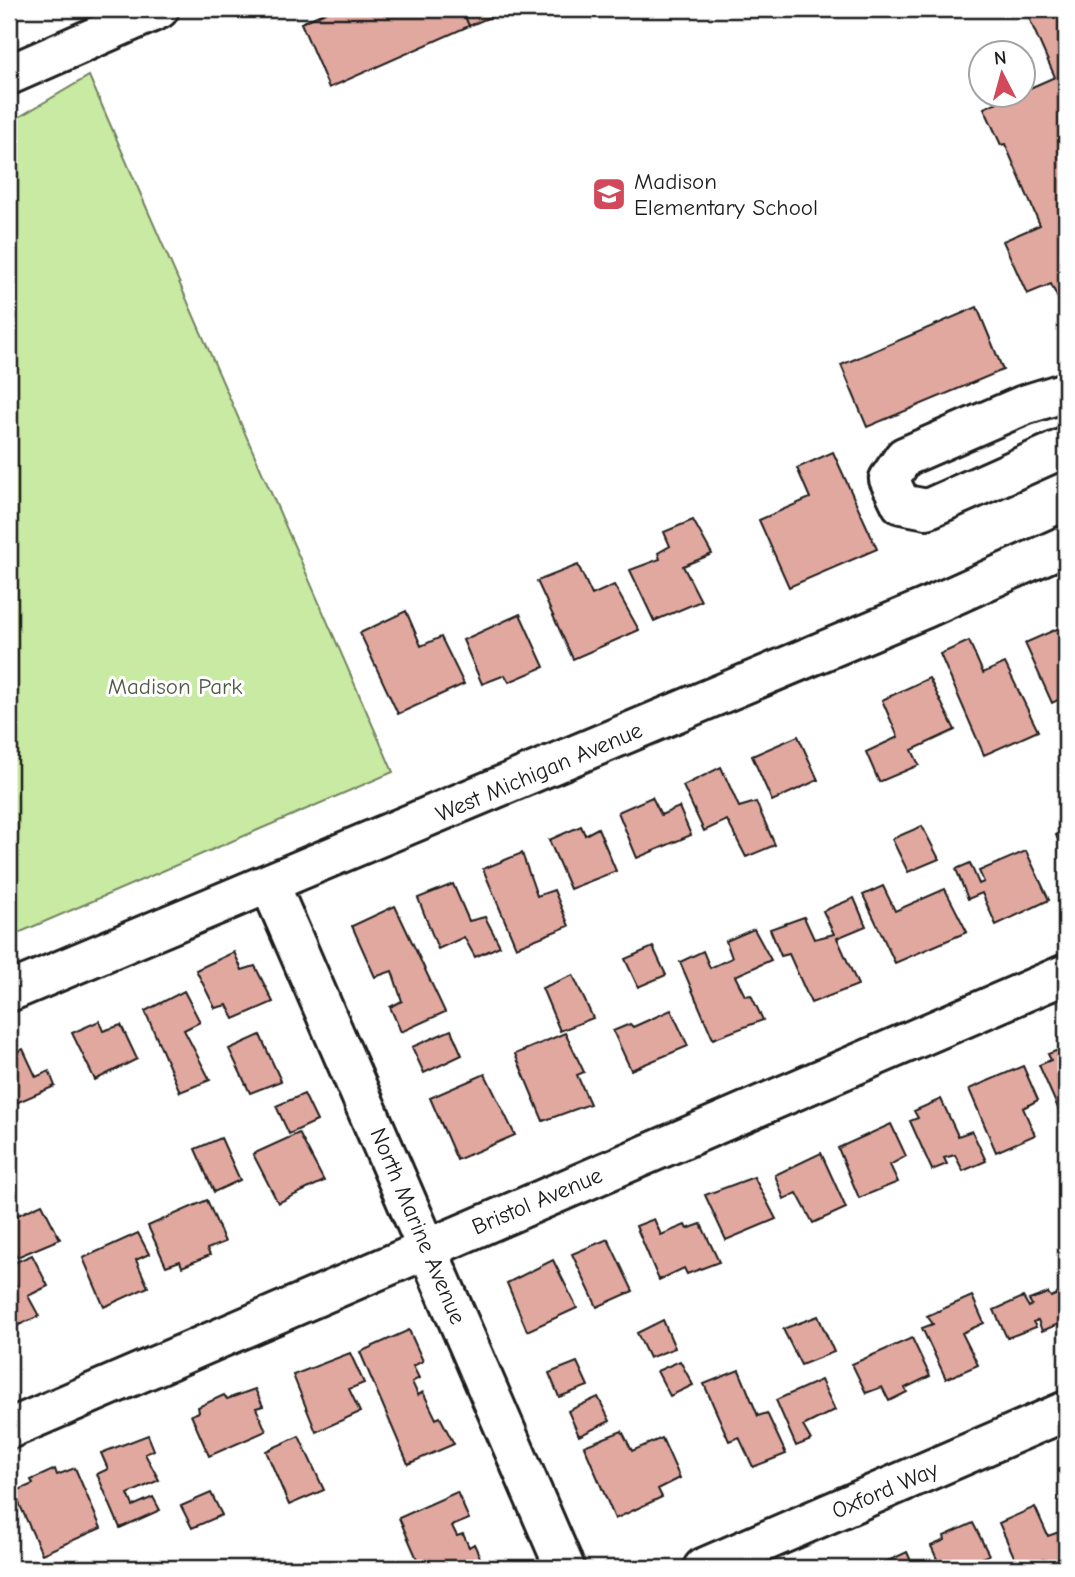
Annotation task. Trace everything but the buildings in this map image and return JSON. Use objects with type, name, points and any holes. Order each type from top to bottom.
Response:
[{"type":"street","points":[[9,75],[159,9]]},
{"type":"street","points":[[1066,392],[1024,405],[904,457],[889,479],[901,504],[927,509],[1066,447]]},
{"type":"street","name":"West Michigan Avenue","points":[[9,992],[270,885],[926,608],[1066,545]]},
{"type":"street","name":"North Marine Avenue","points":[[270,885],[565,1568]]},
{"type":"street","name":"Bristol Avenue","points":[[9,1429],[1066,974]]},
{"type":"street","name":"Oxford Way","points":[[703,1568],[1066,1411]]},
{"type":"green space","name":"Madison Park","points":[[89,76],[393,772],[9,937],[9,123]]},
{"type":"place","name":"Madison Elementary School","points":[[609,194]]}]
